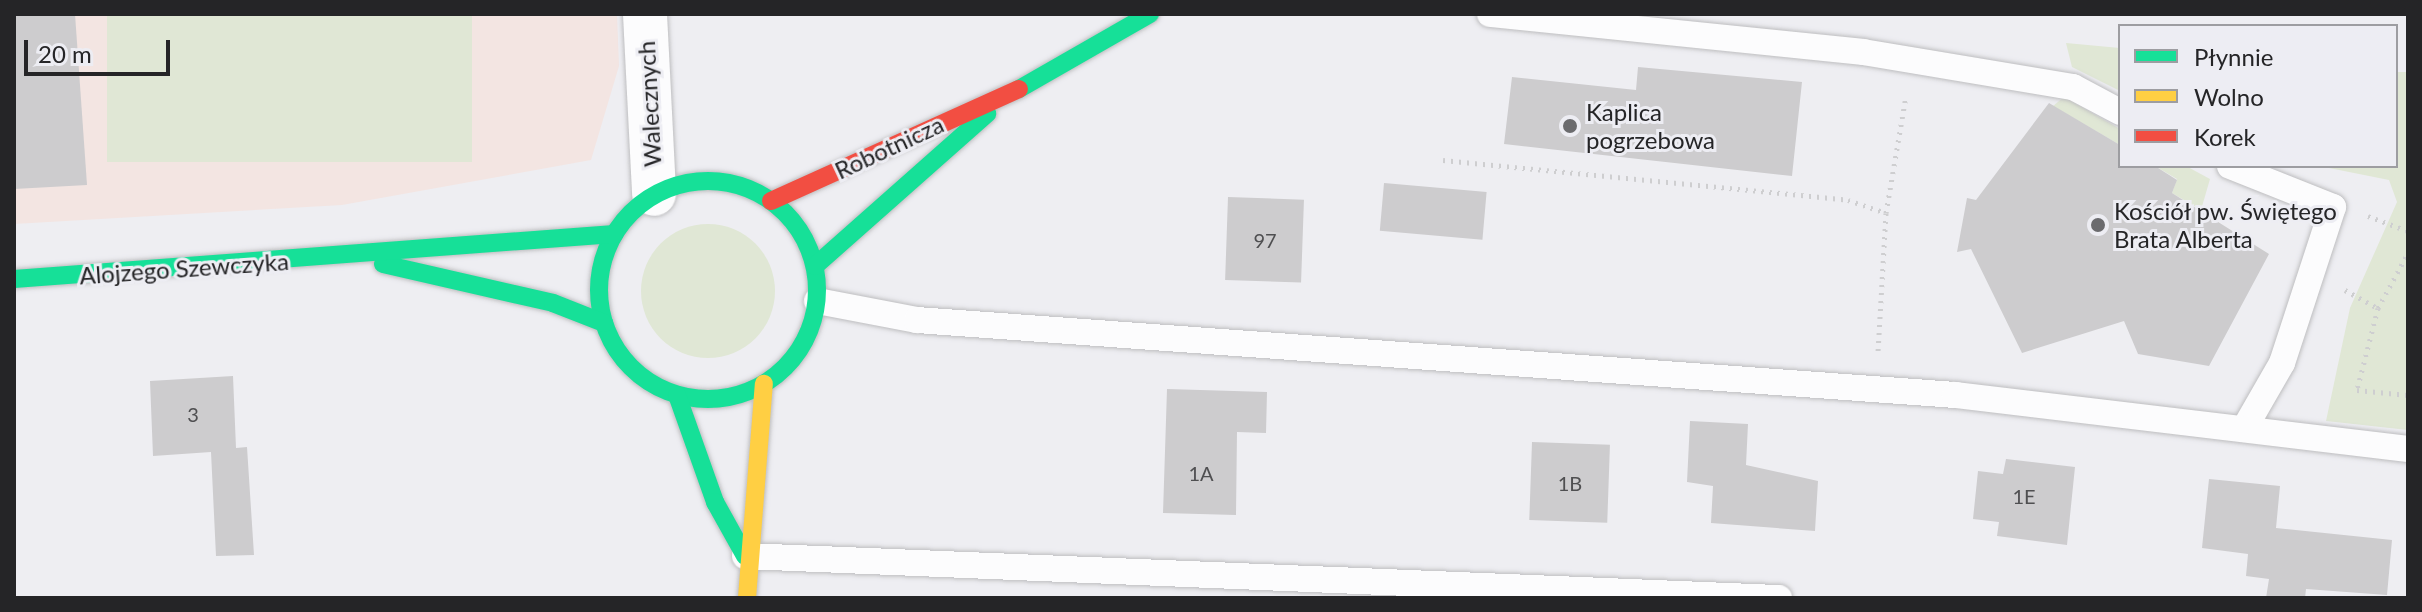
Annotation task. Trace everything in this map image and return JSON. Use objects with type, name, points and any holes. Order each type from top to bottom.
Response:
[{"type":"street","name":"Walecznych","points":[[645,14],[654,194]]},
{"type":"street","name":"Robotnicza","points":[[771,201],[891,141],[1009,95],[1150,14]]},
{"type":"street","name":"Robotnicza","points":[[815,266],[1009,95]]},
{"type":"street","points":[[713,181],[771,201],[800,229],[815,266],[817,301],[800,350],[764,384],[721,399],[677,395],[632,368],[604,323],[598,288],[614,234],[654,194],[713,181]]},
{"type":"street","name":"Alojzego Szewczyka","points":[[14,279],[355,258],[474,241],[614,234]]},
{"type":"street","name":"Alojzego Szewczyka","points":[[355,258],[525,296],[604,323]]},
{"type":"street","points":[[747,598],[745,556],[758,498],[764,384]]},
{"type":"street","points":[[677,395],[715,502],[745,556]]},
{"type":"lane","points":[[1490,14],[1912,61],[2073,87],[2118,111]]},
{"type":"lane","points":[[2235,168],[2333,207],[2282,363],[2244,429]]},
{"type":"lane","points":[[817,301],[917,320],[1876,389],[2408,449]]},
{"type":"lane","points":[[745,556],[1779,598]]},
{"type":"path","points":[[1876,389],[1886,213],[1912,61]]},
{"type":"path","points":[[1443,160],[1848,200],[1886,213]]},
{"type":"path","points":[[2408,253],[2378,308],[2357,390],[2408,395]]},
{"type":"path","points":[[2311,274],[2378,308]]},
{"type":"shaded area","points":[[14,14],[617,14],[619,66],[591,160],[342,205],[14,224]]},
{"type":"green space","points":[[107,14],[472,14],[472,162],[107,162]]},
{"type":"green space","points":[[2066,43],[2118,48],[2118,90],[2072,67]]},
{"type":"green space","points":[[2398,72],[2408,72],[2408,430],[2326,421],[2350,308],[2397,202],[2389,180],[2329,168],[2398,168]]},
{"type":"green space","points":[[2064,97],[2118,128],[2118,144],[2053,106]]},
{"type":"green space","points":[[2158,168],[2190,168],[2210,179],[2201,210],[2172,193],[2177,179]]},
{"type":"green space","points":[[708,224],[734,229],[755,244],[770,265],[775,291],[770,317],[755,338],[734,353],[708,358],[682,353],[661,338],[646,317],[641,291],[646,265],[661,244],[682,229]]},
{"type":"building","points":[[14,14],[75,14],[87,185],[14,189]]},
{"type":"building","points":[[1638,67],[1802,82],[1792,176],[1504,144],[1512,77],[1636,90]]},
{"type":"building","name":"Kościół pw. Świętego Brata Alberta","points":[[2049,103],[2118,144],[2118,168],[2158,168],[2177,180],[2172,193],[2269,254],[2209,366],[2138,354],[2124,321],[2022,353],[1971,249],[1957,252],[1967,198],[1976,200]]},
{"type":"building","points":[[1384,183],[1487,192],[1482,240],[1380,231]]},
{"type":"building","points":[[1228,197],[1304,200],[1301,283],[1225,280]]},
{"type":"building","points":[[233,376],[236,448],[247,447],[254,555],[216,556],[211,452],[153,456],[150,381]]},
{"type":"building","points":[[1167,389],[1267,392],[1266,433],[1237,432],[1236,515],[1163,513]]},
{"type":"building","points":[[1690,421],[1748,424],[1746,465],[1818,481],[1815,531],[1711,523],[1713,486],[1687,482]]},
{"type":"building","points":[[1532,442],[1610,445],[1607,523],[1529,520]]},
{"type":"building","points":[[2006,459],[2075,467],[2067,545],[1997,536],[1999,522],[1973,519],[1978,471],[2003,474]]},
{"type":"building","points":[[2209,479],[2280,486],[2276,528],[2392,540],[2387,595],[2306,589],[2305,598],[2266,598],[2269,579],[2246,576],[2248,554],[2202,548]]},
{"type":"traffic: fast","points":[[1019,89],[1150,14]]},
{"type":"traffic: fast","points":[[815,266],[987,114]]},
{"type":"traffic: fast","points":[[708,181],[750,189],[769,199],[785,213],[799,229],[809,248],[817,290],[809,332],[799,351],[785,367],[769,381],[750,391],[708,399],[666,391],[647,381],[631,367],[617,351],[607,332],[599,290],[607,248],[617,229],[631,213],[647,199],[666,189],[708,181]]},
{"type":"traffic: fast","points":[[14,279],[614,234]]},
{"type":"traffic: fast","points":[[383,264],[553,303],[604,323]]},
{"type":"traffic: fast","points":[[677,395],[715,502],[745,556]]},
{"type":"traffic: slow","points":[[747,598],[764,384]]},
{"type":"traffic: jam","points":[[771,201],[1019,89]]},
{"type":"place","name":"Kaplica pogrzebowa","points":[[1570,126]]},
{"type":"place","name":"Kościół pw. Świętego Brata Alberta","points":[[2098,225]]}]
